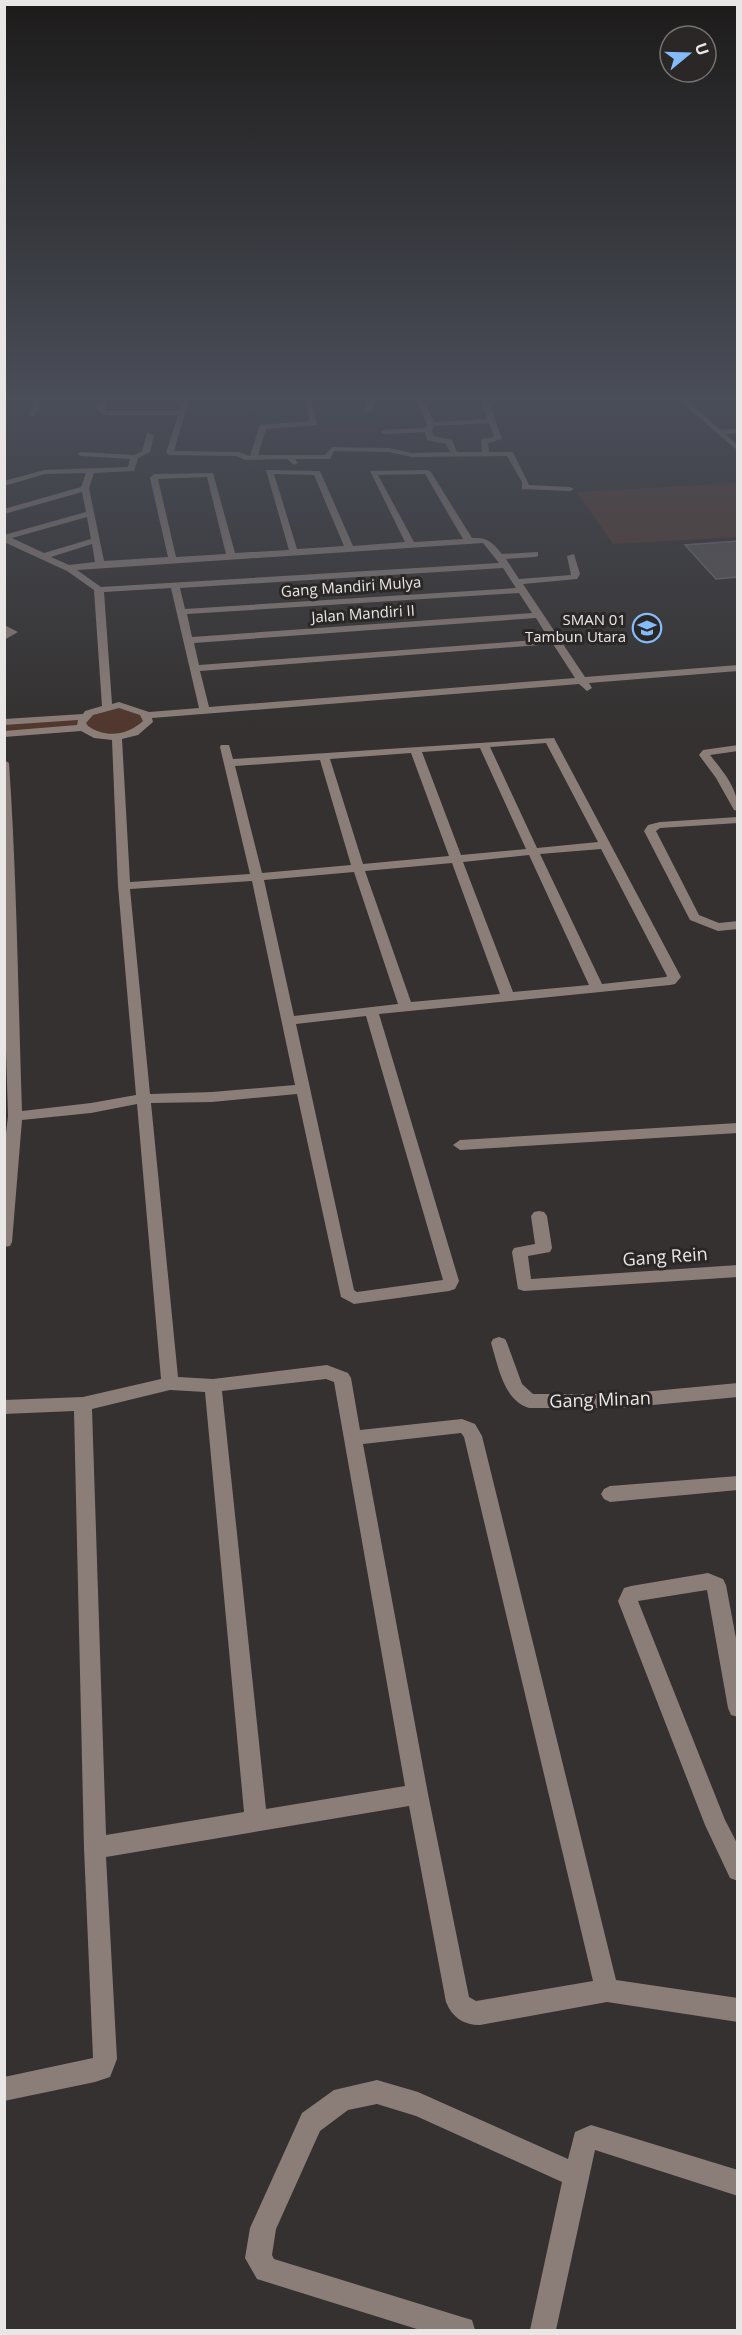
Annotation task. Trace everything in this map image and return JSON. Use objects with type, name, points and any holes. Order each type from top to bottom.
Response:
[{"type":"street","points":[[91,508],[100,564]]},
{"type":"street","points":[[161,508],[173,561]]},
{"type":"street","points":[[219,508],[231,556]]},
{"type":"street","points":[[280,508],[294,552]]},
{"type":"street","points":[[332,508],[350,549]]},
{"type":"street","points":[[391,508],[411,545]]},
{"type":"street","points":[[449,508],[469,541]]},
{"type":"street","points":[[4,538],[92,513]]},
{"type":"street","points":[[4,538],[40,557],[68,568],[93,582],[99,590],[107,706]]},
{"type":"street","points":[[40,557],[96,540]]},
{"type":"street","points":[[68,568],[100,564],[486,541],[503,561],[585,684]]},
{"type":"street","points":[[99,590],[503,561],[535,554]]},
{"type":"street","name":"Gang Mandiri Mulya","points":[[182,612],[519,586],[574,577],[576,574],[571,556]]},
{"type":"street","points":[[175,585],[205,710]]},
{"type":"street","name":"Jalan Mandiri II","points":[[189,640],[539,615]]},
{"type":"street","points":[[195,668],[556,641]]},
{"type":"street","points":[[147,719],[585,684],[738,668]]},
{"type":"street","points":[[585,684],[738,677]]},
{"type":"street","points":[[4,722],[83,723],[96,735],[117,737],[137,732],[147,719],[205,710],[382,700]]},
{"type":"street","points":[[83,723],[88,713],[107,706],[129,706],[138,709],[147,719]]},
{"type":"street","points":[[4,734],[83,723]]},
{"type":"street","points":[[117,737],[124,886],[170,1383]]},
{"type":"street","points":[[229,763],[550,740],[674,977],[670,981],[289,1021]]},
{"type":"street","points":[[483,744],[597,988]]},
{"type":"street","points":[[225,747],[257,877],[347,1293],[354,1298],[449,1285],[451,1280],[371,1011]]},
{"type":"street","points":[[738,748],[707,752],[705,756],[721,777],[738,808]]},
{"type":"street","points":[[414,749],[508,997]]},
{"type":"street","points":[[324,756],[358,867],[406,1007]]},
{"type":"street","points":[[4,763],[15,1116],[4,1242]]},
{"type":"street","points":[[738,820],[660,825],[652,827],[650,831],[694,917],[718,927],[738,925]]},
{"type":"street","points":[[124,886],[257,877],[604,845]]},
{"type":"street","points":[[15,1116],[91,1108],[142,1099],[212,1097],[303,1089]]},
{"type":"street","points":[[460,1145],[738,1128]]},
{"type":"street","name":"Gang Rein","points":[[539,1216],[544,1248],[520,1252],[524,1285],[738,1271]]},
{"type":"street","name":"Gang Minan","points":[[499,1343],[515,1388],[529,1401],[621,1401],[738,1390]]},
{"type":"street","points":[[4,1407],[83,1404],[170,1383],[213,1386],[327,1372],[342,1378],[417,1794],[458,2002],[461,2007],[473,2014],[607,1990],[738,2010]]},
{"type":"street","points":[[213,1386],[256,1821]]},
{"type":"street","points":[[4,2089],[95,2070],[103,2064],[83,1404]]},
{"type":"street","points":[[353,1438],[462,1426],[469,1429],[473,1436],[607,1990]]},
{"type":"street","points":[[610,1494],[738,1483]]},
{"type":"street","points":[[738,1708],[716,1585],[708,1581],[631,1594],[628,1601],[716,1825],[738,1870]]},
{"type":"street","points":[[95,1848],[417,1794]]},
{"type":"street","points":[[462,2331],[266,2270],[258,2258],[263,2228],[311,2122],[343,2099],[377,2092],[418,2104],[575,2175]]},
{"type":"street","points":[[543,2331],[584,2140],[595,2137],[738,2183]]},
{"type":"shaded area","points":[[588,508],[737,508],[737,537],[613,544]]},
{"type":"shaded area","points":[[107,706],[138,709],[148,722],[117,737],[82,728],[5,734],[5,722],[83,717]]},
{"type":"building","points":[[738,541],[738,577],[716,579],[685,545]]},
{"type":"place","name":"SMAN 01 Tambun Utara","points":[[647,628]]}]
